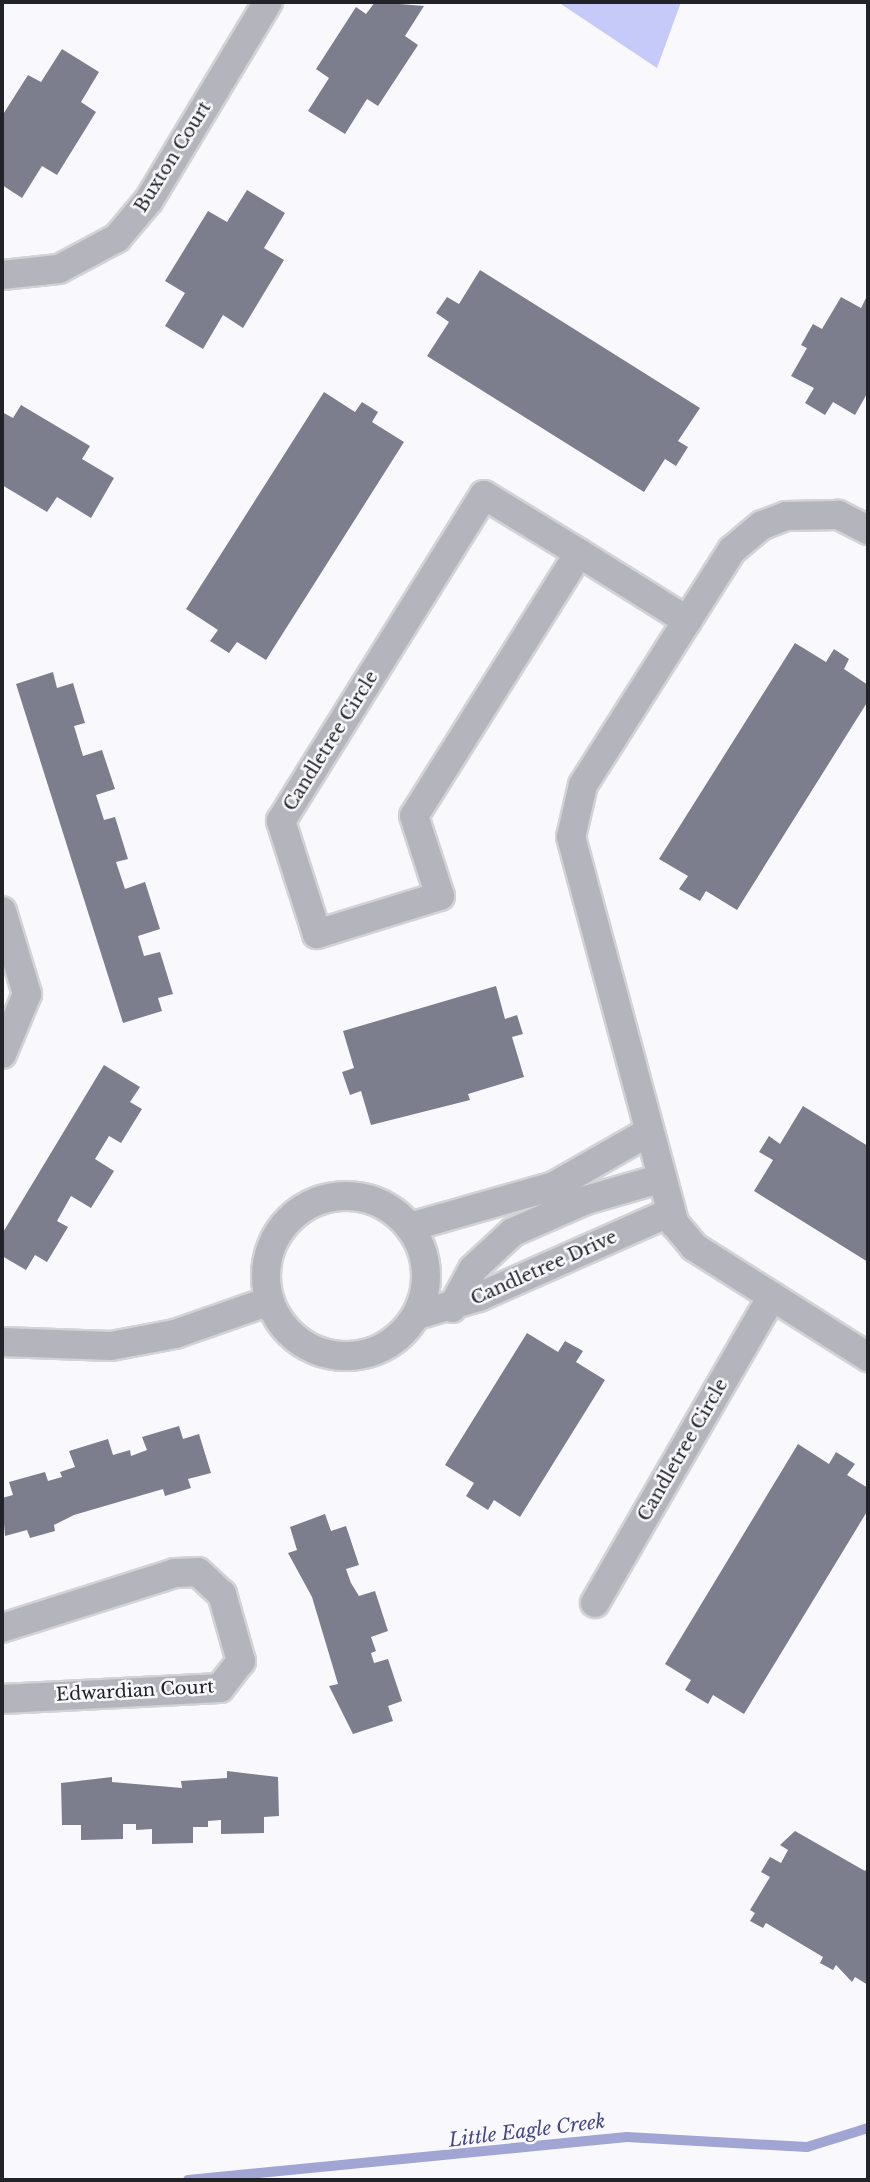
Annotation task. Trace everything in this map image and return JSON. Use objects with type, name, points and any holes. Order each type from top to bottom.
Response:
[{"type":"street","name":"Buxton Court","points":[[2,275],[43,274],[104,248],[140,213],[268,2]]},
{"type":"street","name":"Candletree Circle","points":[[579,553],[414,816],[440,896],[317,934],[281,821],[484,495],[579,553],[688,621]]},
{"type":"street","points":[[868,530],[825,514],[762,525],[732,550],[583,785],[571,836],[669,1213],[694,1247],[868,1357]]},
{"type":"street","points":[[2,911],[27,994],[2,1054]]},
{"type":"street","points":[[410,1227],[554,1186],[647,1133]]},
{"type":"street","points":[[452,1308],[473,1269],[513,1232],[586,1200],[659,1179]]},
{"type":"street","points":[[354,1195],[379,1202],[410,1227],[426,1263],[417,1315],[400,1336],[352,1356],[301,1343],[269,1301],[270,1249],[302,1207],[354,1195]]},
{"type":"street","name":"Candletree Drive","points":[[417,1315],[452,1308],[669,1213]]},
{"type":"street","name":"Candletree Circle","points":[[595,1603],[772,1297]]},
{"type":"street","points":[[2,1342],[61,1349],[120,1345],[175,1334],[269,1301]]},
{"type":"street","name":"Edwardian Court","points":[[2,1628],[175,1573],[198,1572],[222,1594],[241,1661],[220,1688],[2,1699]]},
{"type":"shaded area","points":[[558,2],[681,2],[657,68]]},
{"type":"building","points":[[375,2],[424,6],[405,36],[418,45],[378,106],[367,99],[345,134],[308,111],[329,78],[316,69],[356,7],[366,14]]},
{"type":"building","points":[[62,49],[99,72],[81,102],[96,112],[57,175],[42,166],[22,198],[2,185],[2,116],[28,75],[41,82]]},
{"type":"building","points":[[247,190],[285,213],[264,248],[284,260],[243,328],[223,315],[203,349],[165,326],[185,293],[165,281],[208,211],[227,222]]},
{"type":"building","points":[[480,270],[700,408],[678,441],[688,447],[676,466],[665,459],[644,492],[427,356],[449,322],[436,313],[447,297],[459,304]]},
{"type":"building","points":[[868,294],[868,392],[855,415],[833,402],[825,415],[805,403],[814,388],[791,376],[807,348],[801,345],[813,324],[822,329],[841,297],[861,308]]},
{"type":"building","points":[[324,392],[355,412],[362,402],[378,412],[372,422],[404,442],[266,660],[237,642],[229,653],[210,641],[218,630],[186,609]]},
{"type":"building","points":[[21,405],[90,446],[82,459],[114,478],[91,518],[57,497],[47,512],[2,485],[2,412],[13,418]]},
{"type":"building","points":[[795,643],[826,662],[834,649],[849,659],[844,669],[868,685],[868,701],[737,910],[706,891],[700,901],[679,889],[688,876],[659,859]]},
{"type":"building","points":[[53,672],[57,688],[73,683],[85,723],[74,726],[83,756],[102,750],[115,789],[96,795],[104,820],[115,817],[128,859],[116,862],[125,889],[145,882],[160,929],[138,936],[144,956],[160,952],[173,994],[158,998],[162,1011],[123,1023],[16,684]]},
{"type":"building","points":[[496,986],[505,1019],[517,1015],[523,1034],[512,1037],[524,1077],[468,1094],[470,1100],[371,1125],[361,1091],[350,1095],[342,1072],[354,1068],[343,1031]]},
{"type":"building","points":[[104,1065],[140,1087],[130,1102],[142,1109],[121,1143],[109,1136],[95,1159],[114,1171],[91,1208],[71,1196],[57,1221],[68,1227],[47,1262],[35,1255],[26,1270],[2,1256],[2,1234]]},
{"type":"building","points":[[803,1106],[868,1146],[868,1262],[754,1191],[773,1160],[759,1152],[769,1136],[780,1144]]},
{"type":"building","points":[[527,1333],[558,1352],[565,1341],[583,1351],[576,1362],[605,1380],[520,1517],[494,1500],[488,1510],[466,1496],[474,1483],[445,1465]]},
{"type":"building","points":[[179,1426],[183,1439],[199,1434],[211,1473],[188,1479],[191,1488],[165,1496],[163,1489],[74,1515],[54,1525],[55,1531],[30,1538],[27,1530],[5,1536],[2,1498],[13,1495],[9,1482],[45,1472],[48,1481],[62,1477],[60,1472],[75,1467],[69,1451],[108,1439],[113,1455],[130,1450],[131,1456],[147,1450],[142,1437]]},
{"type":"building","points":[[798,1444],[829,1464],[836,1452],[855,1464],[847,1475],[868,1488],[868,1510],[744,1714],[713,1695],[708,1704],[685,1690],[691,1680],[665,1664]]},
{"type":"building","points":[[325,1514],[331,1531],[346,1526],[359,1565],[346,1569],[359,1596],[375,1591],[388,1631],[371,1637],[376,1651],[371,1653],[374,1663],[388,1659],[402,1701],[388,1706],[393,1721],[353,1734],[329,1686],[338,1684],[312,1597],[288,1553],[297,1550],[290,1527]]},
{"type":"building","points":[[227,1771],[278,1777],[279,1816],[264,1817],[264,1833],[221,1834],[221,1820],[208,1821],[208,1827],[193,1827],[193,1843],[152,1844],[152,1829],[136,1830],[136,1824],[123,1824],[123,1839],[81,1840],[81,1825],[62,1825],[61,1783],[112,1777],[112,1782],[182,1788],[181,1781],[227,1778]]},
{"type":"building","points":[[795,1831],[865,1871],[868,1866],[868,1985],[855,1977],[852,1982],[836,1965],[833,1970],[820,1963],[823,1957],[766,1923],[763,1928],[750,1921],[755,1913],[750,1910],[770,1877],[761,1872],[770,1857],[781,1863],[788,1850],[780,1845]]},
{"type":"waterway","name":"Little Eagle Creek","points":[[188,2180],[627,2137],[807,2147],[868,2128]]}]
